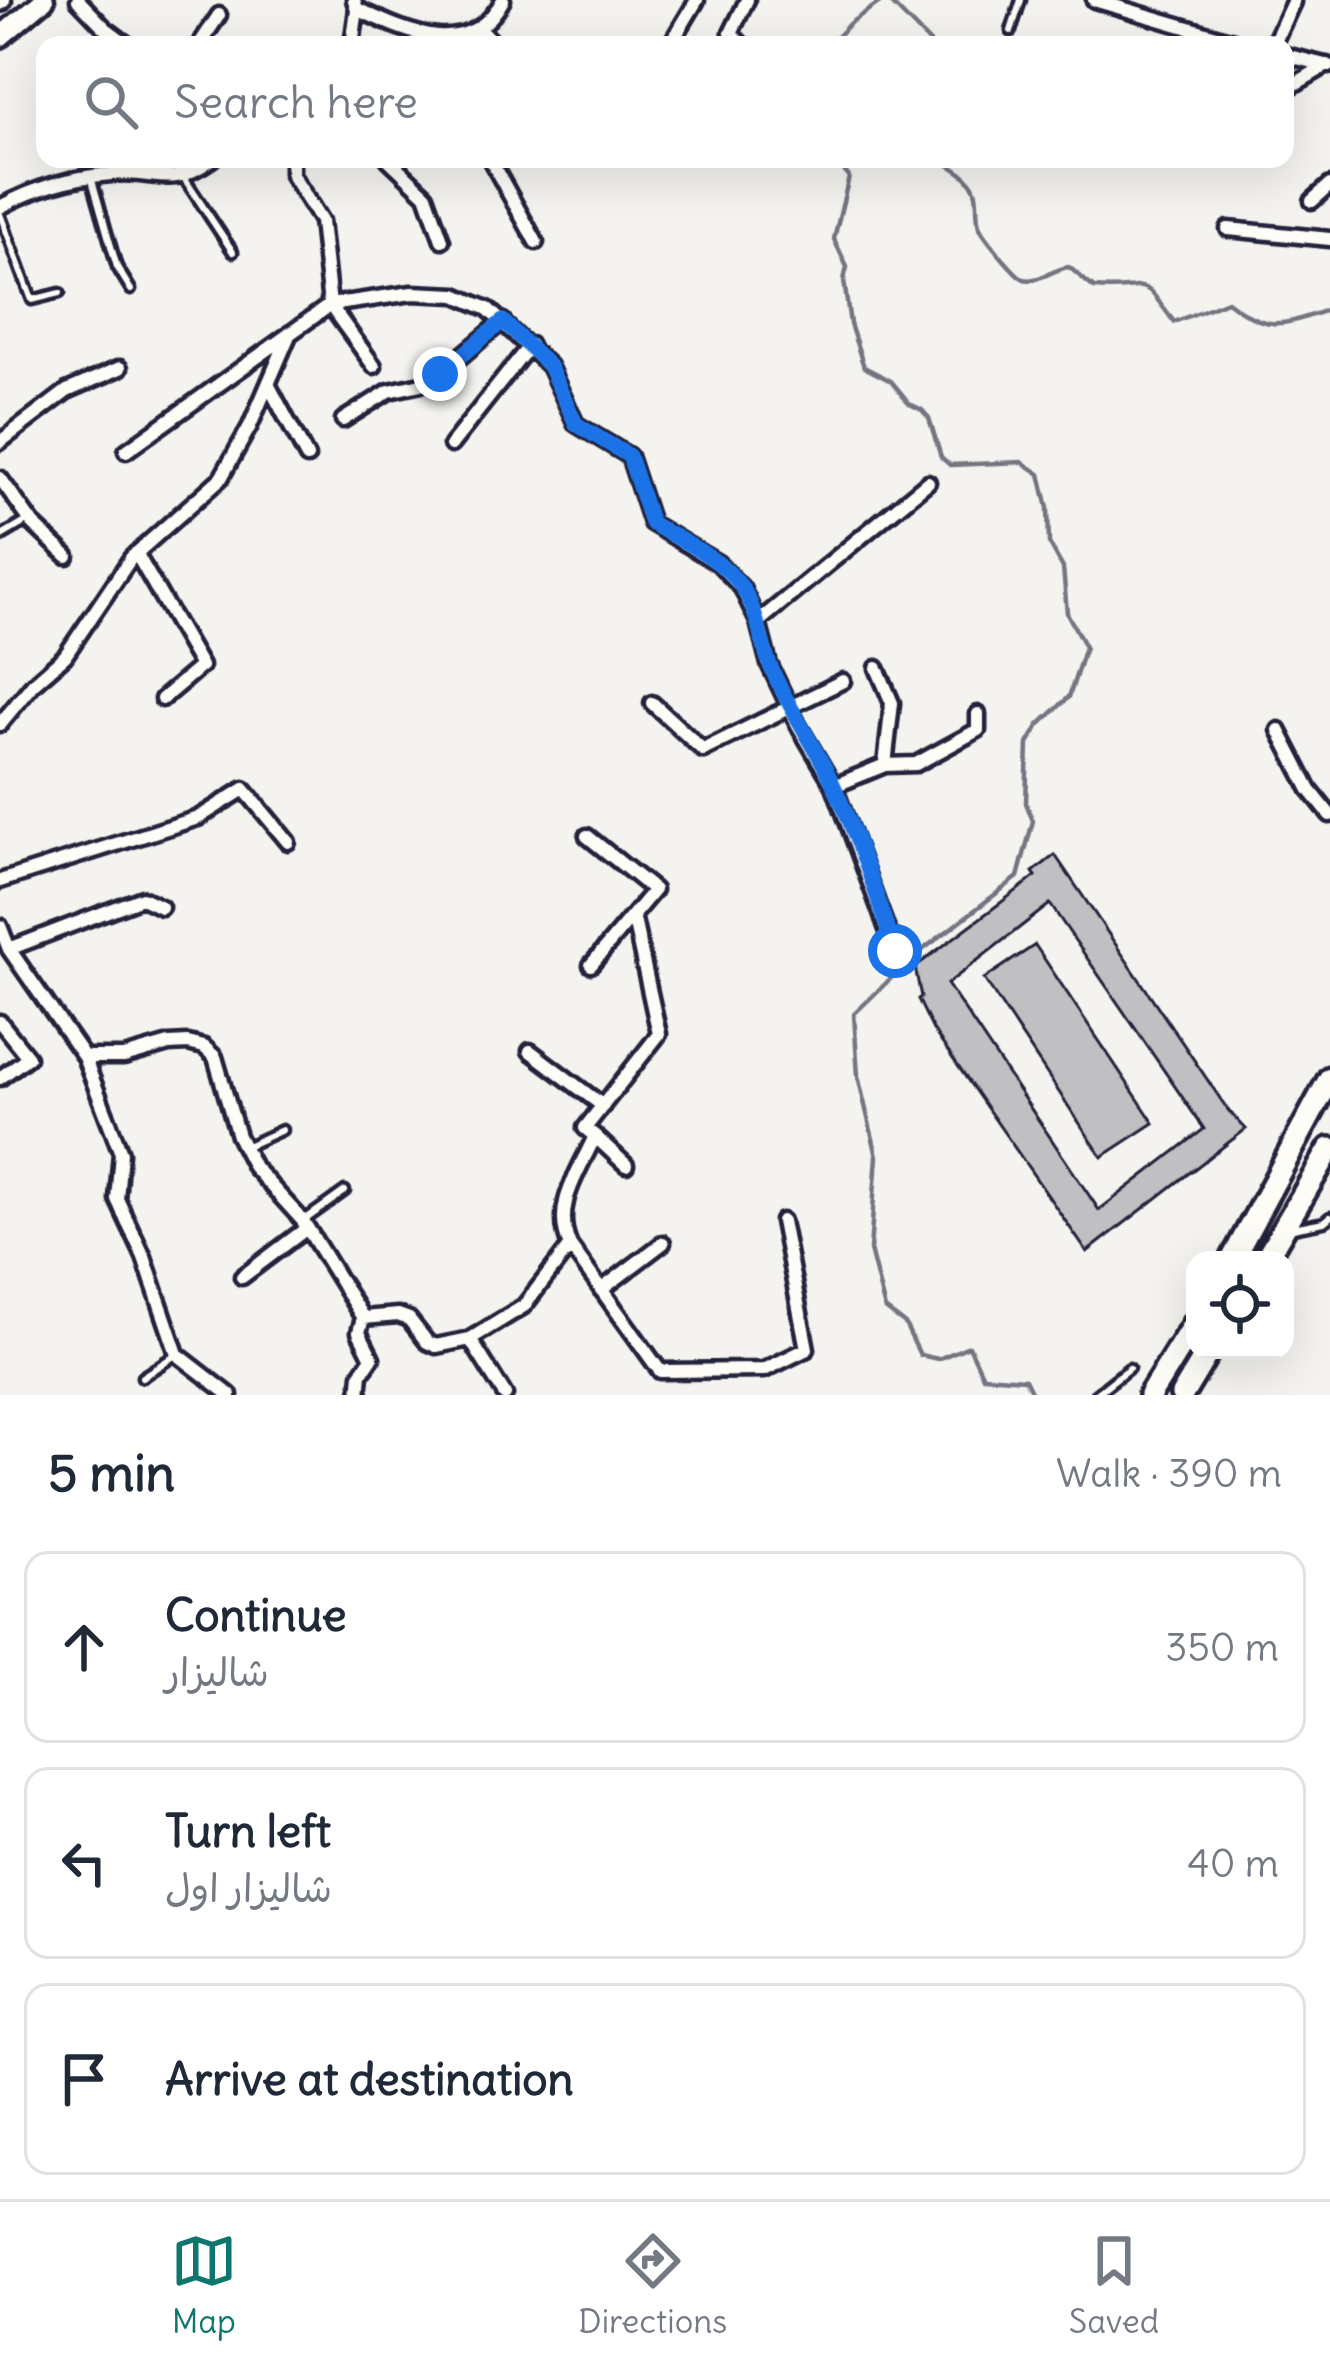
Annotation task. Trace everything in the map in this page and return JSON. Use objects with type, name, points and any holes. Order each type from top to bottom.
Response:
[{"type":"highway","points":[[1237,1251],[1330,1078]]},
{"type":"highway","points":[[1271,1251],[1330,1149]]},
{"type":"highway","points":[[1150,1395],[1186,1337]]},
{"type":"highway","points":[[1182,1395],[1204,1359]]},
{"type":"main road","points":[[0,37],[44,0]]},
{"type":"street","points":[[78,0],[118,36]]},
{"type":"street","points":[[455,36],[480,29],[503,0]]},
{"type":"street","points":[[675,36],[697,0]]},
{"type":"street","points":[[733,36],[747,0]]},
{"type":"street","points":[[1096,0],[1205,36]]},
{"type":"street","points":[[1278,36],[1293,2]]},
{"type":"street","points":[[353,36],[355,4],[416,36]]},
{"type":"street","points":[[205,36],[219,15]]},
{"type":"street","points":[[480,29],[487,36]]},
{"type":"street","points":[[1294,57],[1329,65]]},
{"type":"street","points":[[1294,85],[1329,65]]},
{"type":"street","points":[[0,211],[62,180],[116,173],[184,178],[199,168]]},
{"type":"street","points":[[292,168],[321,220],[330,304],[374,366]]},
{"type":"street","points":[[398,168],[426,195],[442,240]]},
{"type":"street","points":[[495,168],[536,242]]},
{"type":"street","points":[[1312,201],[1330,185]]},
{"type":"street","points":[[1228,229],[1330,239]]},
{"type":"street","points":[[126,451],[330,304],[412,293],[456,295],[503,321],[549,366],[576,424],[629,456],[651,523],[718,563],[742,587],[770,664],[834,786],[895,951]]},
{"type":"street","points":[[343,421],[389,391],[440,374],[503,321]]},
{"type":"street","points":[[0,724],[33,684],[65,656],[136,554],[221,478],[235,459],[290,333]]},
{"type":"street","points":[[451,446],[530,345]]},
{"type":"street","points":[[0,442],[68,391],[120,368]]},
{"type":"street","points":[[268,384],[308,457]]},
{"type":"street","points":[[0,478],[30,520],[67,556]]},
{"type":"street","points":[[758,622],[928,482]]},
{"type":"street","points":[[136,554],[201,666],[161,699]]},
{"type":"street","points":[[877,668],[892,703],[885,765]]},
{"type":"street","points":[[652,704],[703,750],[843,681]]},
{"type":"street","points":[[834,786],[885,765],[916,764],[978,730],[978,715]]},
{"type":"street","points":[[1279,730],[1310,790],[1330,815]]},
{"type":"street","points":[[0,881],[198,818],[244,789],[288,842]]},
{"type":"street","points":[[587,836],[654,890],[591,965]]},
{"type":"street","points":[[9,950],[142,898],[161,907]]},
{"type":"street","points":[[626,1166],[585,1128],[659,1034],[634,915]]},
{"type":"street","points":[[0,926],[9,950],[84,1057],[121,1153],[117,1199],[144,1257],[176,1354],[230,1395]]},
{"type":"street","points":[[0,1022],[28,1057],[0,1078]]},
{"type":"street","points":[[84,1057],[124,1057],[169,1044],[204,1047],[215,1057],[254,1167],[305,1225],[363,1318],[359,1332],[372,1358],[361,1374],[359,1395]]},
{"type":"street","points":[[530,1051],[603,1106]]},
{"type":"street","points":[[595,1136],[563,1206],[560,1224],[570,1246],[659,1371],[764,1370],[807,1349],[782,1221]]},
{"type":"street","points":[[242,1277],[305,1225]]},
{"type":"street","points":[[601,1290],[663,1243]]},
{"type":"street","points":[[363,1318],[409,1318],[427,1342],[436,1346],[470,1339],[524,1306],[570,1246]]},
{"type":"street","points":[[470,1339],[505,1395]]},
{"type":"lane","points":[[1011,32],[1021,0]]},
{"type":"lane","points":[[91,176],[118,266],[131,290]]},
{"type":"lane","points":[[184,178],[233,252]]},
{"type":"lane","points":[[0,211],[32,300],[60,293]]},
{"type":"lane","points":[[0,537],[30,520]]},
{"type":"lane","points":[[244,1148],[282,1130]]},
{"type":"lane","points":[[305,1225],[345,1191]]},
{"type":"lane","points":[[1284,1230],[1328,1223]]},
{"type":"lane","points":[[142,1377],[176,1354]]},
{"type":"lane","points":[[1095,1395],[1130,1368]]},
{"type":"building","points":[[1055,855],[1228,1110],[1246,1129],[1087,1252],[933,1030],[918,999],[915,967],[1036,876],[1033,872]],"holes":[[[1050,904],[1204,1129],[1099,1210],[947,984]]]},
{"type":"building","points":[[1035,945],[1154,1123],[1102,1157],[984,979]]},
{"type":"waterway","points":[[838,36],[883,0]]},
{"type":"waterway","points":[[888,0],[923,36]]},
{"type":"waterway","points":[[842,168],[849,177],[834,239],[847,267],[844,280],[850,324],[864,367],[891,381],[910,404],[922,410],[941,457],[950,465],[1022,462],[1040,474],[1049,543],[1063,568],[1067,613],[1085,647],[1069,697],[1039,725],[1028,744],[1026,803],[1033,821],[1018,877],[912,958],[854,1014],[858,1076],[877,1156],[870,1250],[885,1309],[905,1324],[920,1355],[938,1359],[969,1346],[983,1376],[1025,1379],[1033,1395]]},
{"type":"waterway","points":[[954,168],[972,185],[980,228],[1024,279],[1069,267],[1094,288],[1142,287],[1174,322],[1227,301],[1254,318],[1277,323],[1330,309]]},
{"type":"route","points":[[440,374],[503,321],[549,366],[576,424],[629,456],[651,523],[718,563],[742,587],[798,725],[834,786],[895,951]]}]
